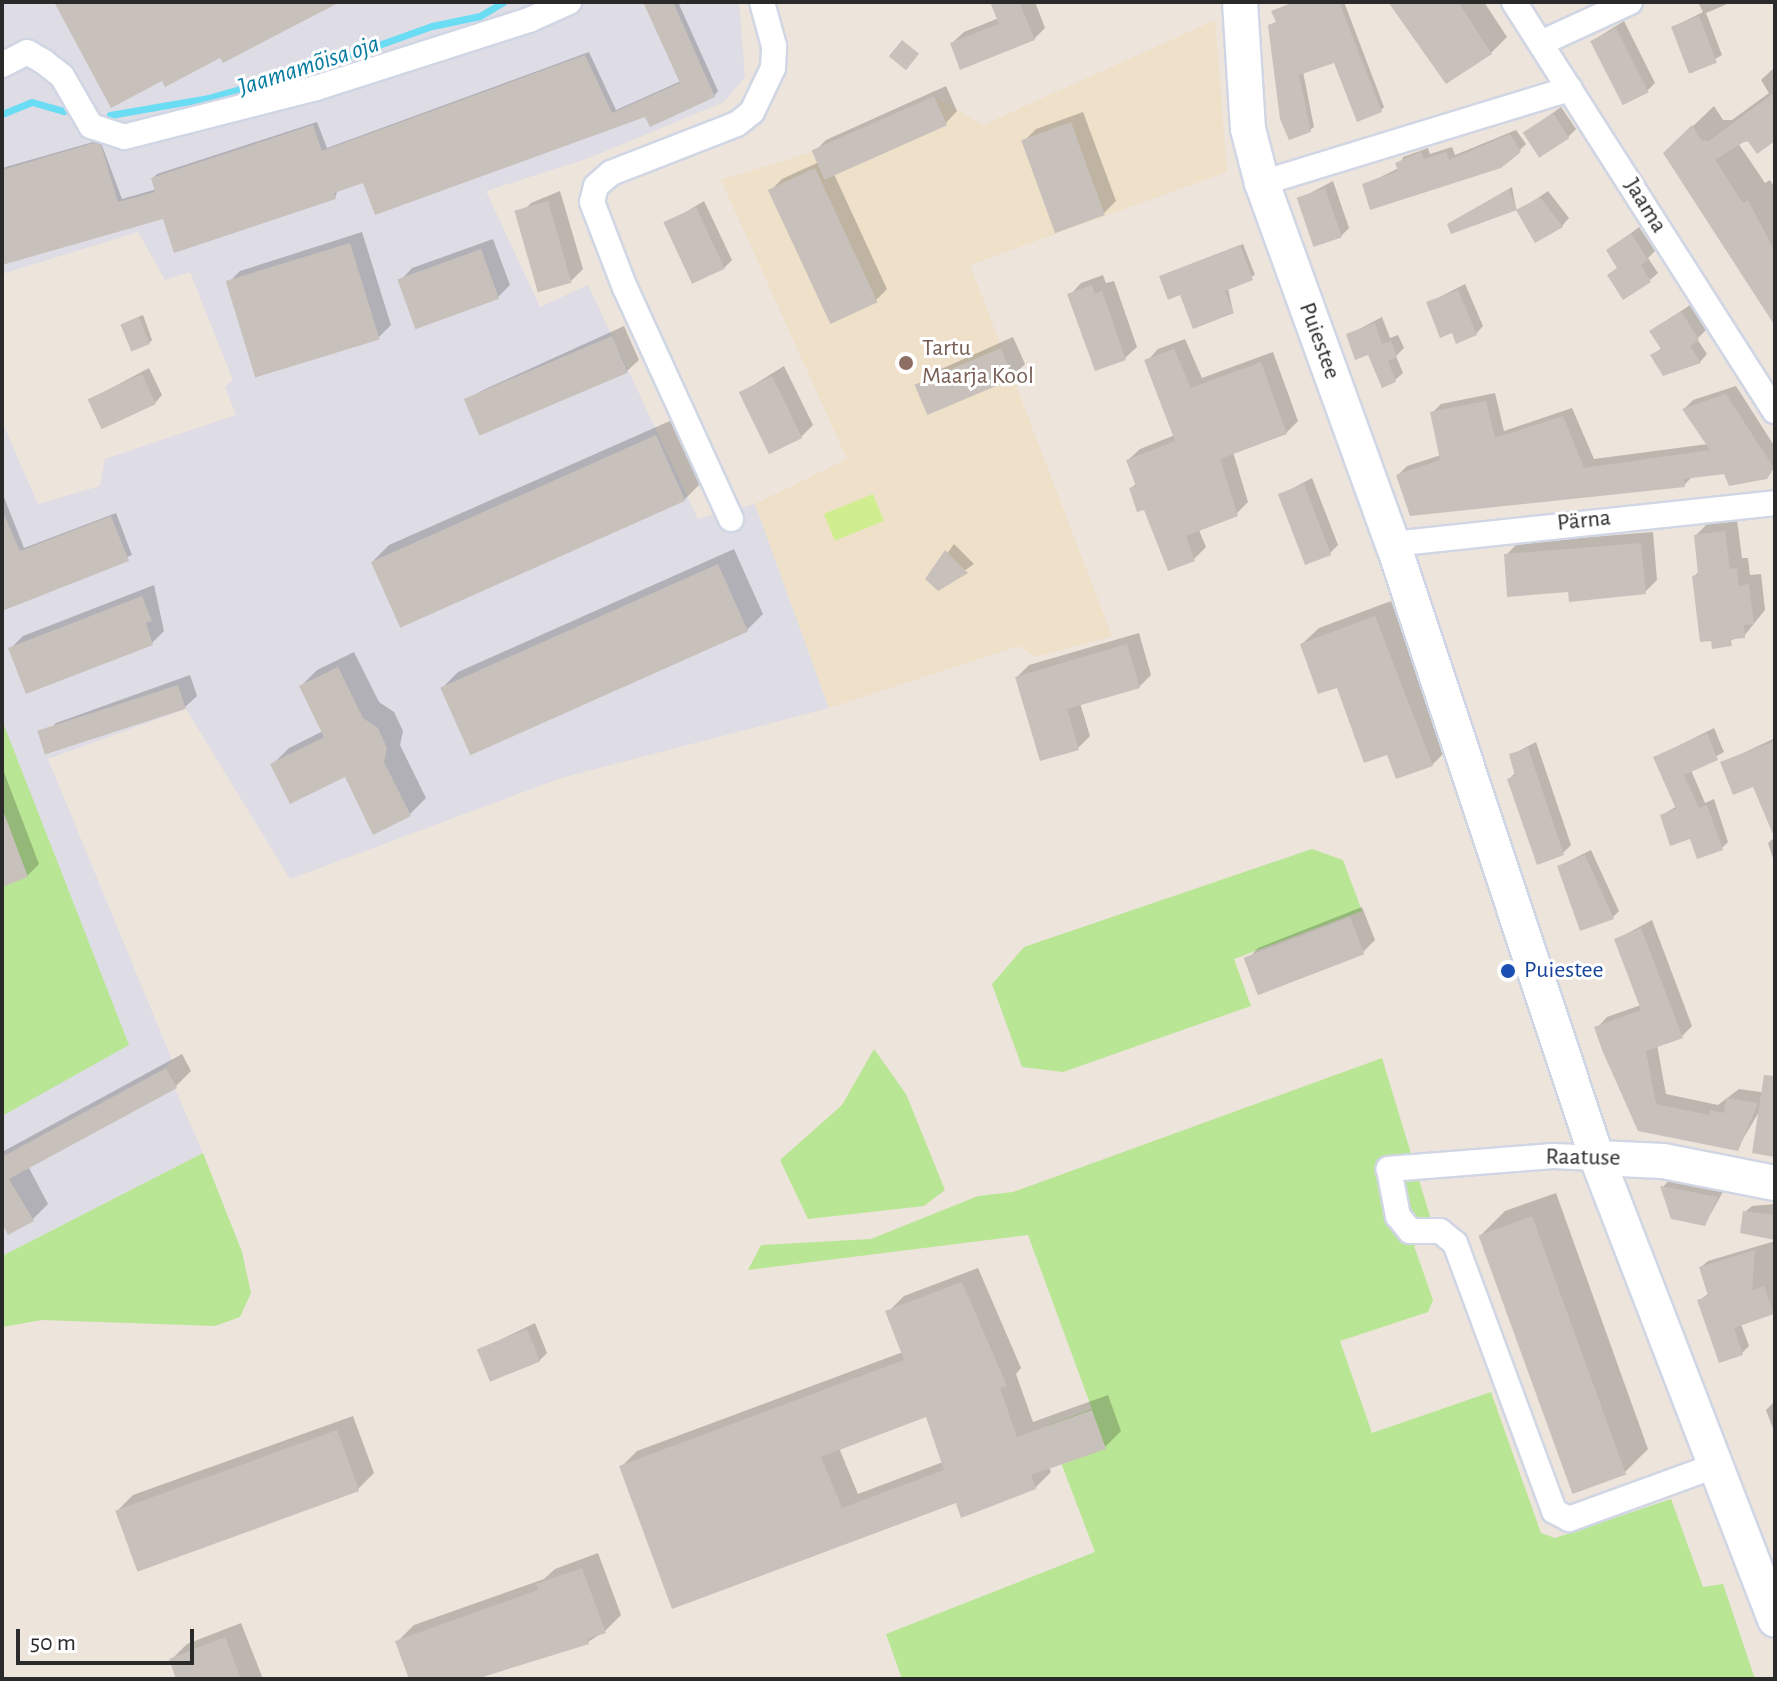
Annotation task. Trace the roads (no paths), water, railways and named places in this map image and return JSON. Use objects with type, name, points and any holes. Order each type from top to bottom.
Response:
[{"type":"main road","name":"Puiestee","points":[[1240,2],[1248,129],[1262,183],[1393,544],[1597,1158],[1775,1620]]},
{"type":"main road","name":"Raatuse","points":[[1597,1158],[1663,1161],[1775,1183]]},
{"type":"street","points":[[2,65],[27,52],[44,62],[62,76],[91,126],[124,137],[316,88],[529,20],[569,2]]},
{"type":"street","points":[[731,519],[625,288],[592,202],[596,186],[611,173],[737,124],[752,112],[773,68],[774,46],[762,2]]},
{"type":"street","name":"Jaama","points":[[1514,2],[1775,411]]},
{"type":"street","points":[[1541,43],[1630,2]]},
{"type":"street","points":[[1262,183],[1570,89]]},
{"type":"street","name":"Pärna","points":[[1393,544],[1775,503]]},
{"type":"street","name":"Raatuse","points":[[1597,1158],[1553,1156],[1389,1169],[1398,1216],[1410,1231],[1440,1231],[1455,1243],[1554,1511],[1569,1519],[1715,1466]]},
{"type":"waterway","name":"Jaamamõisa oja","points":[[110,115],[208,98],[314,68],[432,26],[480,16],[503,2]]},
{"type":"waterway","name":"Jaamamõisa oja","points":[[2,114],[32,102],[64,111]]},
{"type":"place","name":"Tartu Maarja Kool","points":[[906,363]]},
{"type":"place","name":"Puiestee","points":[[1508,971]]}]
